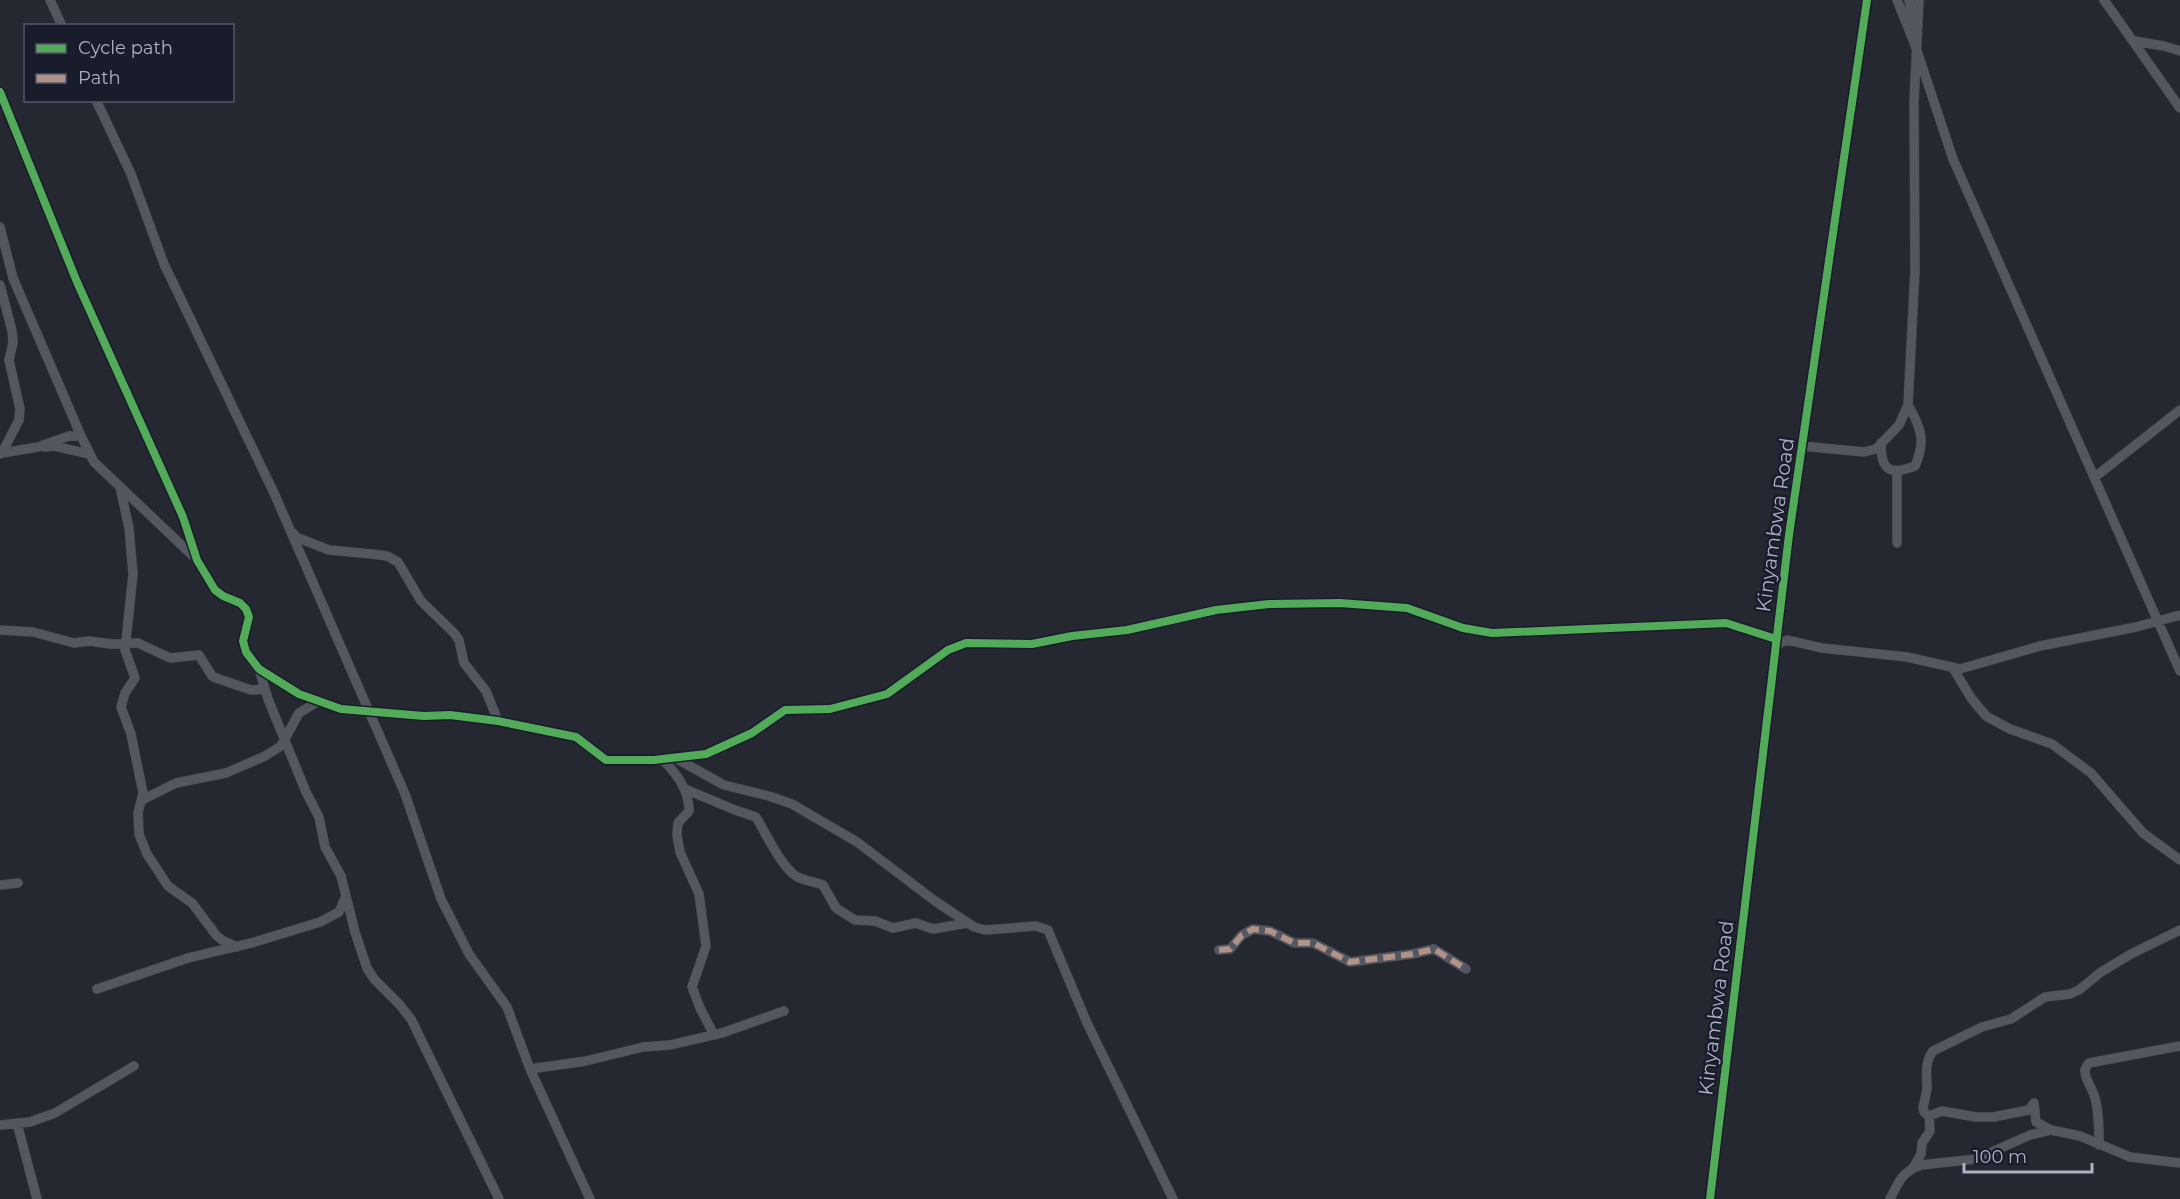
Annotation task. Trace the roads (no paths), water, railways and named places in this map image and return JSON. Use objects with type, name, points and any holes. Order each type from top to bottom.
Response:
[{"type":"street","points":[[50,0],[61,24]]},
{"type":"street","name":"Kinyambwa Road","points":[[1710,1199],[1776,642],[1867,0]]},
{"type":"street","points":[[1897,0],[1916,47],[1953,159],[2180,671]]},
{"type":"street","points":[[1909,0],[1916,47]]},
{"type":"street","points":[[1802,446],[1864,452],[1876,449],[1899,425],[1908,405],[1915,270],[1914,102],[1918,0]]},
{"type":"street","points":[[2104,0],[2180,108]]},
{"type":"street","points":[[2134,40],[2180,51]]},
{"type":"street","points":[[0,92],[77,282],[183,517],[197,560],[215,590],[240,603],[246,609],[249,616],[243,641],[246,652],[259,669],[299,694],[341,709],[450,715],[498,721],[576,737],[606,760],[663,760],[706,754],[727,746],[752,733],[784,711],[830,709],[887,694],[948,650],[966,643],[1032,644],[1072,636],[1127,630],[1216,610],[1269,604],[1340,603],[1407,608],[1463,628],[1492,633],[1726,623],[1776,642],[1787,640],[1822,648],[1907,657],[1953,668],[1968,667],[2040,646],[2180,615]]},
{"type":"street","points":[[97,102],[131,174],[164,264],[291,531],[370,712],[405,794],[441,899],[469,954],[507,1008],[530,1069],[590,1199]]},
{"type":"street","points":[[0,227],[13,278],[92,460],[197,560]]},
{"type":"street","points":[[0,285],[12,331],[13,343],[9,360],[20,409],[19,420],[1,453]]},
{"type":"street","points":[[1881,443],[1881,460],[1893,471],[1915,466],[1921,453],[1919,423],[1908,405]]},
{"type":"street","points":[[2095,477],[2180,410]]},
{"type":"street","points":[[38,447],[69,436],[81,436]]},
{"type":"street","points":[[1,453],[54,446],[89,454]]},
{"type":"street","points":[[1897,471],[1897,543]]},
{"type":"street","points":[[120,487],[129,528],[133,574],[125,644],[135,678],[125,693],[121,707],[131,734],[143,792],[137,821],[139,834],[160,876],[174,891],[192,903],[216,935],[237,947]]},
{"type":"street","points":[[291,531],[296,537],[329,550],[387,556],[398,562],[421,601],[459,640],[464,663],[486,691],[498,721]]},
{"type":"street","points":[[0,630],[33,633],[74,643],[89,641],[142,644],[170,658],[199,655],[212,676],[251,690],[265,689]]},
{"type":"street","points":[[1953,668],[1971,698],[1986,716],[2010,729],[2052,744],[2091,773],[2142,833],[2180,860]]},
{"type":"street","points":[[259,669],[306,792],[319,817],[325,847],[341,876],[354,932],[367,968],[374,979],[411,1019],[499,1199]]},
{"type":"street","points":[[142,800],[187,779],[233,770],[276,750],[285,739],[298,713],[318,701]]},
{"type":"street","points":[[676,759],[724,785],[792,804],[857,842],[968,923],[985,930],[1036,926],[1048,930],[1090,1030],[1173,1199]]},
{"type":"street","points":[[663,760],[685,789],[689,799],[689,811],[678,823],[677,834],[680,852],[699,894],[705,946],[692,987],[714,1035]]},
{"type":"street","points":[[685,789],[756,817],[777,854],[792,873],[796,877],[823,885],[836,908],[850,919],[875,921],[893,928],[916,923],[933,929],[968,923]]},
{"type":"street","points":[[0,885],[18,883]]},
{"type":"street","points":[[97,989],[188,958],[237,947],[333,916],[339,912],[346,896]]},
{"type":"street","points":[[1219,950],[1230,949],[1242,935],[1253,929],[1270,931],[1294,943],[1313,943],[1350,962],[1412,954],[1434,948],[1466,969]]},
{"type":"street","points":[[1913,1168],[1921,1154],[1922,1143],[1930,1131],[1929,1116],[1923,1108],[1927,1088],[1925,1072],[1929,1056],[1933,1051],[1982,1027],[2011,1020],[2045,997],[2070,994],[2079,990],[2101,972],[2152,942],[2180,930]]},
{"type":"street","points":[[530,1069],[586,1061],[644,1047],[669,1045],[714,1035],[784,1011]]},
{"type":"street","points":[[2099,1145],[2098,1110],[2095,1095],[2086,1077],[2087,1065],[2180,1046]]},
{"type":"street","points":[[0,1125],[40,1119],[55,1113],[134,1066]]},
{"type":"street","points":[[1929,1116],[1942,1112],[1993,1117],[2029,1110],[2034,1103],[2036,1122],[2050,1130],[2080,1137],[2130,1157],[2180,1163]]},
{"type":"street","points":[[17,1123],[37,1199]]},
{"type":"street","points":[[1890,1199],[1904,1173],[1913,1168],[1921,1165],[1976,1159],[2030,1135],[2050,1130]]}]
